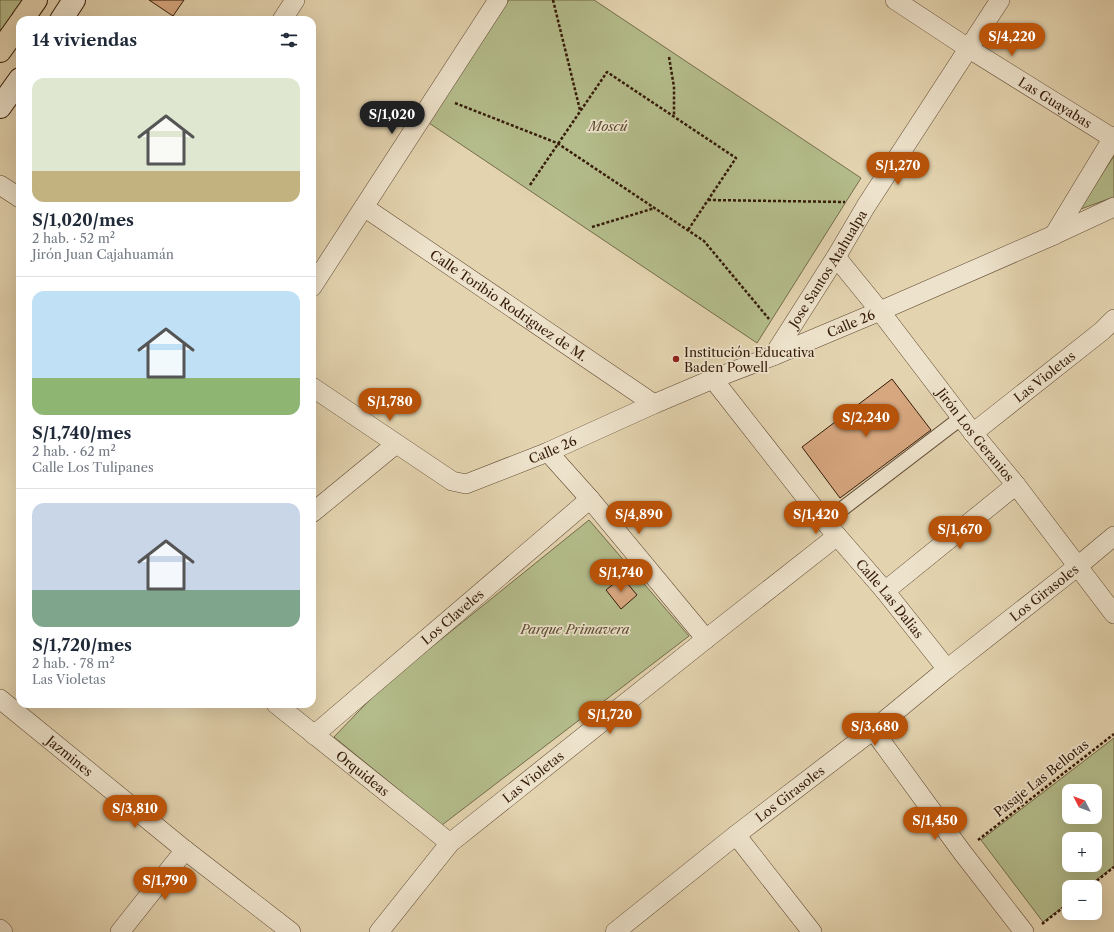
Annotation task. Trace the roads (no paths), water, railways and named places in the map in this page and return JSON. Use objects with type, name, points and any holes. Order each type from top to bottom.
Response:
[{"type":"main road","points":[[25,16],[36,0]]},
{"type":"main road","points":[[64,16],[74,0]]},
{"type":"main road","points":[[0,51],[16,29]]},
{"type":"main road","points":[[0,108],[16,85]]},
{"type":"street","points":[[285,16],[295,0]]},
{"type":"street","points":[[316,281],[498,0]]},
{"type":"street","name":"Las Guayabas","points":[[895,0],[968,48],[1114,138]]},
{"type":"street","name":"Jose Santos Atahualpa","points":[[773,356],[836,258],[866,206],[1000,0]]},
{"type":"street","points":[[1054,235],[1114,138]]},
{"type":"street","points":[[0,185],[16,195]]},
{"type":"street","name":"Calle 26","points":[[396,444],[452,482],[466,484],[548,452],[654,404],[880,311],[1054,235],[1114,206]]},
{"type":"street","name":"Calle Toribio Rodriguez de M.","points":[[364,207],[654,404]]},
{"type":"street","name":"Jirón Los Geranios","points":[[836,258],[880,311],[961,418],[1016,485],[1114,614]]},
{"type":"street","name":"Las Violetas","points":[[973,433],[1102,331],[1114,319]]},
{"type":"street","name":"Calle Las Dalias","points":[[714,379],[825,522],[885,591],[947,669]]},
{"type":"street","points":[[316,390],[396,444],[316,510]]},
{"type":"street","points":[[825,522],[961,418]]},
{"type":"street","points":[[548,452],[590,499],[706,639]]},
{"type":"street","points":[[885,591],[1016,485]]},
{"type":"street","name":"Los Claveles","points":[[314,735],[590,499]]},
{"type":"street","name":"Las Violetas","points":[[379,932],[450,843],[837,536]]},
{"type":"street","name":"Los Girasoles","points":[[615,932],[873,730],[1114,536]]},
{"type":"street","name":"Jazmines","points":[[0,699],[185,850],[291,932]]},
{"type":"street","name":"Orquideas","points":[[281,708],[450,843]]},
{"type":"street","points":[[873,730],[962,852],[1031,930]]},
{"type":"street","points":[[736,836],[812,932]]},
{"type":"street","points":[[120,932],[185,850]]},
{"type":"street","points":[[0,929],[3,932]]},
{"type":"place","name":"Institución Educativa Baden Powell","points":[[676,359]]},
{"type":"park label","name":"Moscú","points":[[608,126]]},
{"type":"park label","name":"Parque Primavera","points":[[575,629]]}]
